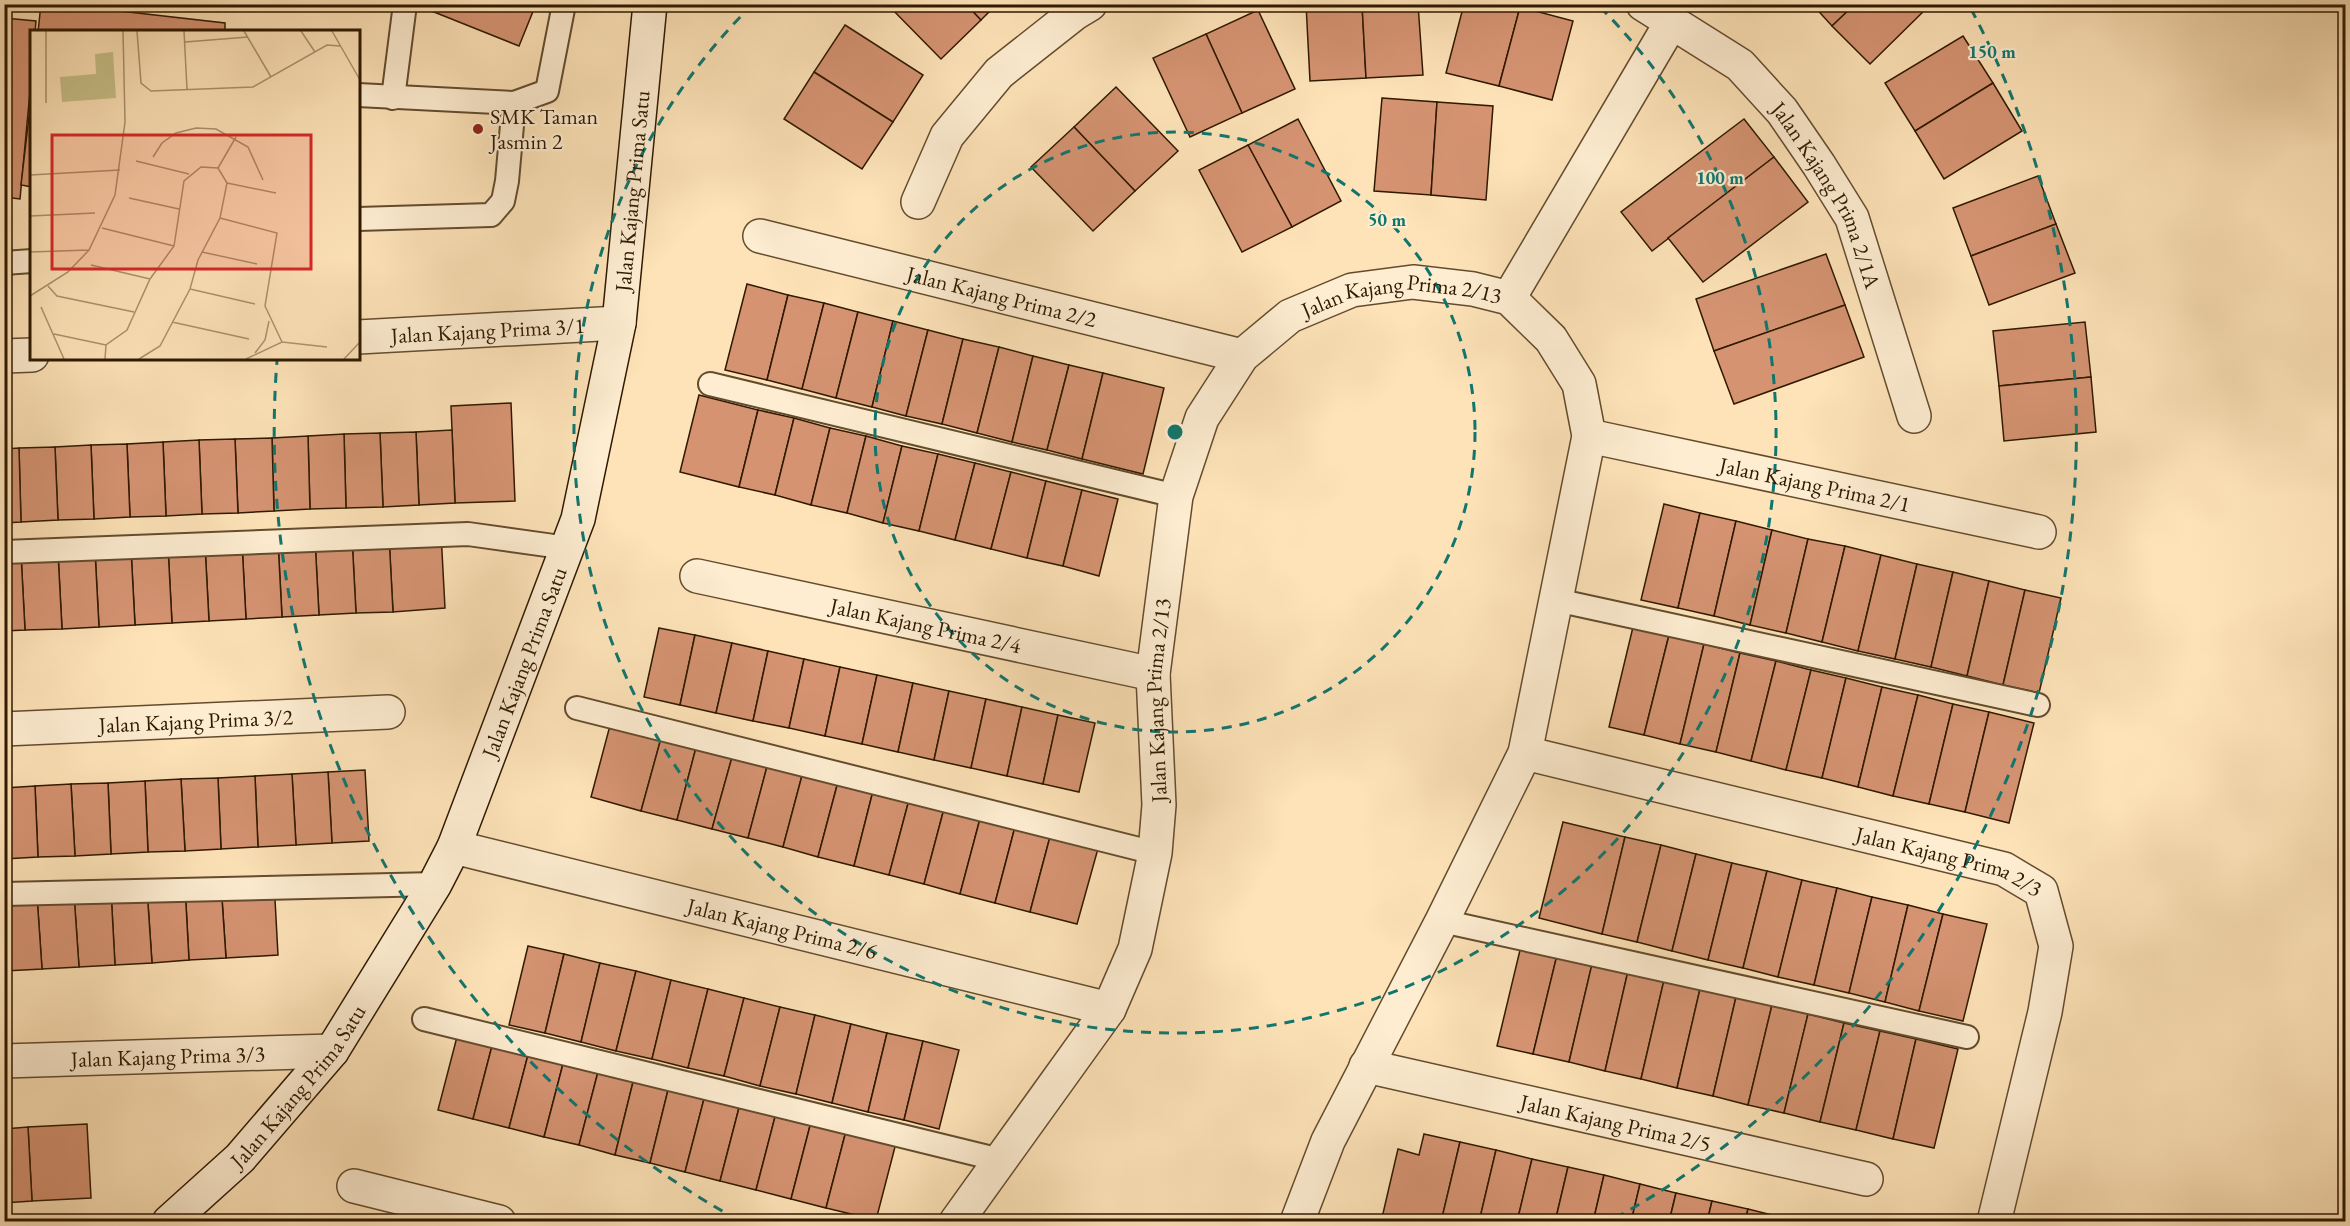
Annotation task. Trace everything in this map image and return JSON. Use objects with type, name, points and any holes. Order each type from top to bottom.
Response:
[{"type":"street","name":"Jalan Kajang Prima Satu","points":[[169,1221],[240,1158],[332,1051],[435,885],[454,847],[578,519],[619,323],[650,4]]},
{"type":"street","points":[[918,202],[947,136],[999,73],[1075,13],[1090,4]]},
{"type":"street","name":"Jalan Kajang Prima 2/1A","points":[[1642,4],[1740,65],[1775,103],[1807,147],[1852,218],[1914,416]]},
{"type":"street","points":[[1509,298],[1671,22]]},
{"type":"street","name":"Jalan Kajang Prima 2/2","points":[[760,236],[1242,356]]},
{"type":"street","name":"Jalan Kajang Prima 2/13","points":[[956,1221],[1109,1009],[1135,949],[1155,853],[1160,805],[1154,674],[1176,496],[1202,418],[1242,356],[1290,316],[1352,290],[1413,282],[1473,289],[1509,298],[1551,339],[1579,384],[1589,436],[1525,753],[1442,921],[1328,1142],[1297,1221]]},
{"type":"street","name":"Jalan Kajang Prima 3/1","points":[[360,337],[619,323]]},
{"type":"street","points":[[4,356],[30,355]]},
{"type":"street","name":"Jalan Kajang Prima 2/1","points":[[1589,436],[2039,532]]},
{"type":"street","name":"Jalan Kajang Prima 2/4","points":[[698,576],[1154,674]]},
{"type":"street","name":"Jalan Kajang Prima 3/2","points":[[4,729],[388,712]]},
{"type":"street","name":"Jalan Kajang Prima 2/3","points":[[1525,753],[2004,869],[2041,891],[2056,946],[2045,1012],[1994,1221]]},
{"type":"street","name":"Jalan Kajang Prima 2/6","points":[[454,847],[1109,1009]]},
{"type":"street","name":"Jalan Kajang Prima 3/3","points":[[4,1061],[332,1051]]},
{"type":"street","name":"Jalan Kajang Prima 2/5","points":[[1366,1066],[1866,1179]]},
{"type":"street","points":[[354,1186],[499,1221]]},
{"type":"lane","points":[[393,98],[405,4]]},
{"type":"lane","points":[[360,95],[514,103],[547,91],[564,4]]},
{"type":"lane","points":[[360,219],[490,215],[502,201],[507,181],[514,103]]},
{"type":"lane","points":[[4,263],[30,261]]},
{"type":"lane","points":[[710,384],[1176,496]]},
{"type":"lane","points":[[4,552],[468,534],[568,549]]},
{"type":"lane","points":[[1556,600],[2038,705]]},
{"type":"lane","points":[[577,708],[1155,853]]},
{"type":"lane","points":[[4,894],[435,885]]},
{"type":"lane","points":[[1442,921],[1967,1037]]},
{"type":"lane","points":[[424,1019],[1000,1160]]},
{"type":"building","points":[[41,4],[225,23],[225,30],[38,30]]},
{"type":"building","points":[[425,4],[536,4],[519,46],[424,8]]},
{"type":"building","points":[[887,4],[966,4],[981,20],[941,59]]},
{"type":"building","points":[[966,4],[997,4],[981,20]]},
{"type":"building","points":[[1306,4],[1362,4],[1366,78],[1310,81]]},
{"type":"building","points":[[1362,4],[1418,4],[1423,75],[1366,78]]},
{"type":"building","points":[[1464,4],[1512,4],[1520,7],[1499,86],[1446,73]]},
{"type":"building","points":[[1812,4],[1855,4],[1832,26]]},
{"type":"building","points":[[1855,4],[1931,4],[1870,64],[1832,26]]},
{"type":"building","points":[[1520,7],[1573,21],[1552,100],[1499,86]]},
{"type":"building","points":[[1258,10],[1295,89],[1242,113],[1206,34]]},
{"type":"building","points":[[4,18],[36,21],[35,30],[30,30],[30,92],[20,199],[4,197]]},
{"type":"building","points":[[845,25],[923,75],[893,122],[814,72]]},
{"type":"building","points":[[1206,34],[1242,113],[1190,137],[1153,58]]},
{"type":"building","points":[[1963,36],[1993,83],[1915,131],[1885,83]]},
{"type":"building","points":[[814,72],[893,122],[862,169],[784,119]]},
{"type":"building","points":[[1993,83],[2022,131],[1944,179],[1915,131]]},
{"type":"building","points":[[1116,87],[1178,151],[1135,191],[1074,127]]},
{"type":"building","points":[[1382,98],[1437,102],[1431,195],[1374,191]]},
{"type":"building","points":[[1437,102],[1493,106],[1486,200],[1431,195]]},
{"type":"building","points":[[30,108],[30,187],[21,185]]},
{"type":"building","points":[[1298,119],[1341,201],[1292,227],[1248,145]]},
{"type":"building","points":[[1744,119],[1774,157],[1652,251],[1621,212]]},
{"type":"building","points":[[1074,127],[1135,191],[1093,231],[1031,167]]},
{"type":"building","points":[[1248,145],[1292,227],[1242,252],[1199,170]]},
{"type":"building","points":[[1774,157],[1808,202],[1703,282],[1668,238]]},
{"type":"building","points":[[2038,176],[2056,224],[1971,256],[1953,208]]},
{"type":"building","points":[[2056,224],[2075,273],[1989,305],[1971,256]]},
{"type":"building","points":[[1826,254],[1845,305],[1714,351],[1696,299]]},
{"type":"building","points":[[747,284],[788,295],[767,380],[725,370]]},
{"type":"building","points":[[788,295],[824,303],[802,389],[767,380]]},
{"type":"building","points":[[824,303],[858,312],[836,398],[802,389]]},
{"type":"building","points":[[1845,305],[1864,357],[1734,404],[1714,351]]},
{"type":"building","points":[[858,312],[893,321],[872,407],[836,398]]},
{"type":"building","points":[[893,321],[928,330],[906,416],[872,407]]},
{"type":"building","points":[[2085,322],[2091,377],[1999,386],[1993,331]]},
{"type":"building","points":[[928,330],[963,339],[942,424],[906,416]]},
{"type":"building","points":[[963,339],[999,347],[977,433],[942,424]]},
{"type":"building","points":[[999,347],[1033,356],[1012,442],[977,433]]},
{"type":"building","points":[[1033,356],[1069,365],[1047,450],[1012,442]]},
{"type":"building","points":[[1069,365],[1103,373],[1082,459],[1047,450]]},
{"type":"building","points":[[1103,373],[1164,388],[1143,474],[1082,459]]},
{"type":"building","points":[[2091,377],[2096,432],[2004,441],[1999,386]]},
{"type":"building","points":[[699,395],[758,410],[739,487],[680,472]]},
{"type":"building","points":[[511,403],[515,501],[455,503],[451,406]]},
{"type":"building","points":[[758,410],[794,418],[775,495],[739,487]]},
{"type":"building","points":[[794,418],[830,428],[811,505],[775,495]]},
{"type":"building","points":[[830,428],[866,436],[847,513],[811,505]]},
{"type":"building","points":[[452,430],[455,503],[419,505],[416,432]]},
{"type":"building","points":[[416,432],[419,505],[383,507],[380,433]]},
{"type":"building","points":[[380,433],[383,507],[346,508],[344,434]]},
{"type":"building","points":[[344,434],[346,508],[310,509],[308,436]]},
{"type":"building","points":[[308,436],[310,509],[274,511],[272,438]]},
{"type":"building","points":[[866,436],[902,446],[883,523],[847,513]]},
{"type":"building","points":[[272,438],[274,511],[238,513],[235,439]]},
{"type":"building","points":[[235,439],[238,513],[202,514],[199,440]]},
{"type":"building","points":[[199,440],[202,514],[166,516],[163,442]]},
{"type":"building","points":[[163,442],[166,516],[130,517],[127,444]]},
{"type":"building","points":[[127,444],[130,517],[94,519],[91,445]]},
{"type":"building","points":[[91,445],[94,519],[58,520],[55,447]]},
{"type":"building","points":[[902,446],[938,454],[919,531],[883,523]]},
{"type":"building","points":[[55,447],[58,520],[21,522],[19,448]]},
{"type":"building","points":[[19,448],[21,522],[4,523],[4,449]]},
{"type":"building","points":[[938,454],[975,463],[955,540],[919,531]]},
{"type":"building","points":[[975,463],[1011,472],[991,549],[955,540]]},
{"type":"building","points":[[1011,472],[1046,481],[1027,558],[991,549]]},
{"type":"building","points":[[1046,481],[1082,490],[1063,566],[1027,558]]},
{"type":"building","points":[[1082,490],[1118,499],[1099,576],[1063,566]]},
{"type":"building","points":[[1664,504],[1700,513],[1678,608],[1641,600]]},
{"type":"building","points":[[1700,513],[1736,521],[1714,616],[1678,608]]},
{"type":"building","points":[[1736,521],[1772,530],[1750,625],[1714,616]]},
{"type":"building","points":[[1772,530],[1808,539],[1786,633],[1750,625]]},
{"type":"building","points":[[441,533],[445,608],[393,612],[389,536]]},
{"type":"building","points":[[389,536],[393,612],[356,613],[352,537]]},
{"type":"building","points":[[352,537],[356,613],[319,615],[315,539]]},
{"type":"building","points":[[315,539],[319,615],[282,617],[278,541]]},
{"type":"building","points":[[1808,539],[1845,546],[1822,642],[1786,633]]},
{"type":"building","points":[[278,541],[282,617],[246,619],[242,543]]},
{"type":"building","points":[[242,543],[246,619],[209,621],[205,545]]},
{"type":"building","points":[[205,545],[209,621],[172,623],[168,547]]},
{"type":"building","points":[[1845,546],[1881,555],[1858,651],[1822,642]]},
{"type":"building","points":[[168,547],[172,623],[135,625],[131,549]]},
{"type":"building","points":[[131,549],[135,625],[99,627],[95,551]]},
{"type":"building","points":[[95,551],[99,627],[62,629],[58,553]]},
{"type":"building","points":[[58,553],[62,629],[25,630],[21,554]]},
{"type":"building","points":[[21,554],[25,630],[4,631],[4,555]]},
{"type":"building","points":[[1881,555],[1917,564],[1895,659],[1858,651]]},
{"type":"building","points":[[1917,564],[1953,572],[1931,667],[1895,659]]},
{"type":"building","points":[[1953,572],[1989,581],[1967,676],[1931,667]]},
{"type":"building","points":[[1989,581],[2025,590],[2003,685],[1967,676]]},
{"type":"building","points":[[2025,590],[2061,598],[2039,693],[2003,685]]},
{"type":"building","points":[[1633,627],[1669,635],[1644,735],[1609,727]]},
{"type":"building","points":[[659,628],[695,635],[680,705],[644,697]]},
{"type":"building","points":[[695,635],[732,643],[716,713],[680,705]]},
{"type":"building","points":[[1669,635],[1704,644],[1680,744],[1644,735]]},
{"type":"building","points":[[732,643],[768,651],[753,721],[716,713]]},
{"type":"building","points":[[1704,644],[1740,653],[1716,752],[1680,744]]},
{"type":"building","points":[[768,651],[804,659],[789,728],[753,721]]},
{"type":"building","points":[[1740,653],[1776,661],[1751,761],[1716,752]]},
{"type":"building","points":[[804,659],[840,667],[825,736],[789,728]]},
{"type":"building","points":[[1776,661],[1811,670],[1786,770],[1751,761]]},
{"type":"building","points":[[840,667],[877,675],[862,744],[825,736]]},
{"type":"building","points":[[1811,670],[1846,678],[1822,778],[1786,770]]},
{"type":"building","points":[[877,675],[913,683],[898,752],[862,744]]},
{"type":"building","points":[[1846,678],[1882,687],[1858,787],[1822,778]]},
{"type":"building","points":[[913,683],[949,691],[934,760],[898,752]]},
{"type":"building","points":[[1882,687],[1918,695],[1893,796],[1858,787]]},
{"type":"building","points":[[949,691],[986,699],[971,768],[934,760]]},
{"type":"building","points":[[1918,695],[1953,704],[1929,804],[1893,796]]},
{"type":"building","points":[[986,699],[1022,707],[1007,776],[971,768]]},
{"type":"building","points":[[1953,704],[1989,712],[1965,812],[1929,804]]},
{"type":"building","points":[[1022,707],[1058,715],[1043,784],[1007,776]]},
{"type":"building","points":[[1989,712],[2034,723],[2009,823],[1965,812]]},
{"type":"building","points":[[1058,715],[1095,723],[1079,792],[1043,784]]},
{"type":"building","points":[[612,718],[663,731],[641,811],[591,797]]},
{"type":"building","points":[[663,731],[698,740],[677,820],[641,811]]},
{"type":"building","points":[[698,740],[734,750],[712,829],[677,820]]},
{"type":"building","points":[[734,750],[769,759],[748,838],[712,829]]},
{"type":"building","points":[[769,759],[804,768],[783,847],[748,838]]},
{"type":"building","points":[[804,768],[839,778],[818,857],[783,847]]},
{"type":"building","points":[[365,770],[369,841],[332,843],[328,772]]},
{"type":"building","points":[[328,772],[332,843],[296,845],[292,774]]},
{"type":"building","points":[[292,774],[296,845],[258,847],[255,776]]},
{"type":"building","points":[[255,776],[258,847],[221,849],[218,778]]},
{"type":"building","points":[[218,778],[221,849],[185,851],[181,779]]},
{"type":"building","points":[[839,778],[874,787],[854,866],[818,857]]},
{"type":"building","points":[[181,779],[185,851],[148,852],[145,781]]},
{"type":"building","points":[[145,781],[148,852],[111,854],[108,783]]},
{"type":"building","points":[[108,783],[111,854],[75,856],[71,784]]},
{"type":"building","points":[[71,784],[75,856],[38,857],[35,786]]},
{"type":"building","points":[[35,786],[38,857],[4,859],[4,788]]},
{"type":"building","points":[[874,787],[910,796],[889,875],[854,866]]},
{"type":"building","points":[[910,796],[945,805],[924,884],[889,875]]},
{"type":"building","points":[[945,805],[981,815],[960,894],[924,884]]},
{"type":"building","points":[[981,815],[1016,823],[995,903],[960,894]]},
{"type":"building","points":[[1563,822],[1625,837],[1602,934],[1539,918]]},
{"type":"building","points":[[1016,823],[1051,833],[1030,912],[995,903]]},
{"type":"building","points":[[1051,833],[1099,845],[1077,924],[1030,912]]},
{"type":"building","points":[[1625,837],[1661,845],[1637,942],[1602,934]]},
{"type":"building","points":[[1661,845],[1696,854],[1672,951],[1637,942]]},
{"type":"building","points":[[1696,854],[1732,863],[1708,960],[1672,951]]},
{"type":"building","points":[[1732,863],[1767,871],[1743,968],[1708,960]]},
{"type":"building","points":[[1767,871],[1802,880],[1778,977],[1743,968]]},
{"type":"building","points":[[1802,880],[1837,888],[1814,985],[1778,977]]},
{"type":"building","points":[[274,881],[278,955],[226,958],[221,884]]},
{"type":"building","points":[[221,884],[226,958],[189,960],[185,886]]},
{"type":"building","points":[[185,886],[189,960],[152,963],[147,889]]},
{"type":"building","points":[[1837,888],[1872,897],[1849,993],[1814,985]]},
{"type":"building","points":[[147,889],[152,963],[115,965],[111,891]]},
{"type":"building","points":[[111,891],[115,965],[79,967],[74,894]]},
{"type":"building","points":[[74,894],[79,967],[42,969],[37,896]]},
{"type":"building","points":[[37,896],[42,969],[5,971],[4,898]]},
{"type":"building","points":[[1872,897],[1908,905],[1885,1002],[1849,993]]},
{"type":"building","points":[[1908,905],[1943,914],[1919,1011],[1885,1002]]},
{"type":"building","points":[[1943,914],[1987,924],[1963,1021],[1919,1011]]},
{"type":"building","points":[[528,946],[564,954],[545,1033],[509,1025]]},
{"type":"building","points":[[1521,946],[1557,955],[1533,1054],[1497,1046]]},
{"type":"building","points":[[564,954],[600,963],[581,1042],[545,1033]]},
{"type":"building","points":[[1557,955],[1592,964],[1569,1062],[1533,1054]]},
{"type":"building","points":[[600,963],[636,971],[616,1051],[581,1042]]},
{"type":"building","points":[[1592,964],[1628,971],[1605,1071],[1569,1062]]},
{"type":"building","points":[[636,971],[671,980],[652,1059],[616,1051]]},
{"type":"building","points":[[1628,971],[1664,980],[1641,1079],[1605,1071]]},
{"type":"building","points":[[671,980],[708,989],[688,1068],[652,1059]]},
{"type":"building","points":[[1664,980],[1700,989],[1677,1088],[1641,1079]]},
{"type":"building","points":[[708,989],[744,998],[724,1076],[688,1068]]},
{"type":"building","points":[[1700,989],[1736,997],[1713,1096],[1677,1088]]},
{"type":"building","points":[[1736,997],[1772,1005],[1748,1105],[1713,1096]]},
{"type":"building","points":[[744,998],[780,1007],[760,1086],[724,1076]]},
{"type":"building","points":[[1772,1005],[1808,1014],[1784,1113],[1748,1105]]},
{"type":"building","points":[[780,1007],[815,1015],[796,1094],[760,1086]]},
{"type":"building","points":[[1808,1014],[1844,1023],[1820,1122],[1784,1113]]},
{"type":"building","points":[[815,1015],[851,1024],[832,1103],[796,1094]]},
{"type":"building","points":[[1844,1023],[1880,1031],[1856,1130],[1820,1122]]},
{"type":"building","points":[[851,1024],[887,1033],[868,1112],[832,1103]]},
{"type":"building","points":[[1880,1031],[1916,1039],[1893,1139],[1856,1130]]},
{"type":"building","points":[[458,1033],[493,1042],[473,1119],[438,1110]]},
{"type":"building","points":[[887,1033],[923,1041],[904,1120],[868,1112]]},
{"type":"building","points":[[1916,1039],[1958,1049],[1934,1148],[1893,1139]]},
{"type":"building","points":[[923,1041],[959,1050],[939,1129],[904,1120]]},
{"type":"building","points":[[493,1042],[529,1051],[509,1128],[473,1119]]},
{"type":"building","points":[[529,1051],[564,1060],[544,1137],[509,1128]]},
{"type":"building","points":[[564,1060],[599,1068],[579,1145],[544,1137]]},
{"type":"building","points":[[599,1068],[634,1078],[615,1155],[579,1145]]},
{"type":"building","points":[[634,1078],[669,1086],[650,1163],[615,1155]]},
{"type":"building","points":[[669,1086],[705,1095],[685,1172],[650,1163]]},
{"type":"building","points":[[705,1095],[740,1104],[720,1181],[685,1172]]},
{"type":"building","points":[[740,1104],[776,1113],[756,1190],[720,1181]]},
{"type":"building","points":[[776,1113],[811,1122],[791,1199],[756,1190]]},
{"type":"building","points":[[811,1122],[846,1131],[826,1208],[791,1199]]},
{"type":"building","points":[[87,1124],[91,1198],[32,1201],[28,1127]]},
{"type":"building","points":[[28,1127],[32,1201],[4,1203],[4,1129]]},
{"type":"building","points":[[846,1131],[896,1143],[876,1220],[826,1208]]},
{"type":"building","points":[[1424,1134],[1460,1142],[1441,1222],[1381,1222],[1398,1149],[1419,1155]]},
{"type":"building","points":[[1460,1142],[1496,1150],[1479,1222],[1441,1222]]},
{"type":"building","points":[[1496,1150],[1532,1159],[1517,1222],[1479,1222]]},
{"type":"building","points":[[1532,1159],[1568,1167],[1555,1222],[1517,1222]]},
{"type":"building","points":[[1568,1167],[1604,1175],[1593,1222],[1555,1222]]},
{"type":"building","points":[[1604,1175],[1640,1184],[1631,1222],[1593,1222]]},
{"type":"building","points":[[1640,1184],[1676,1193],[1669,1222],[1631,1222]]},
{"type":"building","points":[[1676,1193],[1712,1201],[1707,1222],[1669,1222]]},
{"type":"building","points":[[1712,1201],[1748,1209],[1745,1222],[1707,1222]]},
{"type":"building","points":[[1748,1209],[1784,1218],[1783,1222],[1745,1222]]},
{"type":"place","name":"SMK Taman Jasmin 2","points":[[478,129]]}]
